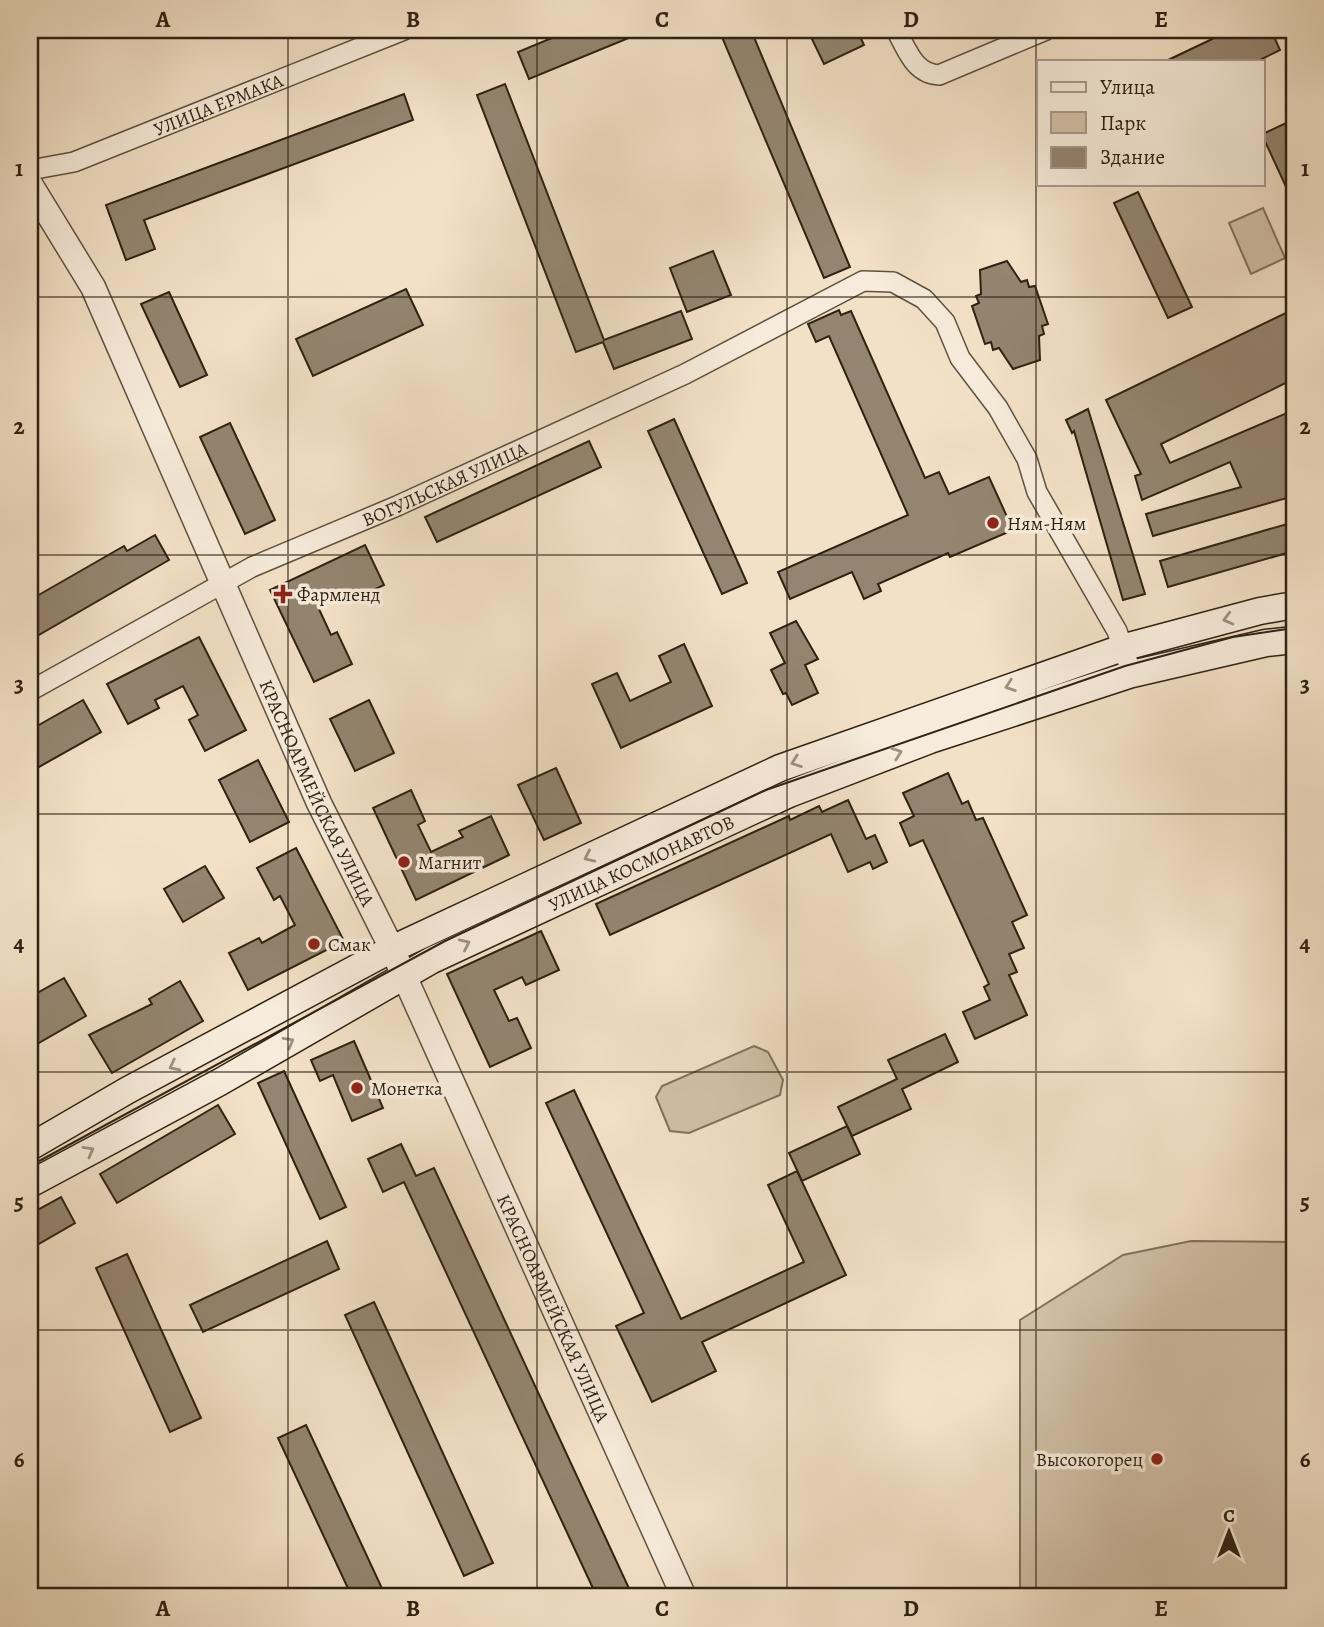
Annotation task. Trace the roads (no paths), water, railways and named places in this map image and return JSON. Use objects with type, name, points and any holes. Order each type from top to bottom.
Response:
[{"type":"main road","name":"УЛИЦА КОСМОНАВТОВ","points":[[30,1147],[128,1090],[392,949],[780,768],[1125,648],[1260,611],[1294,605]]},
{"type":"main road","name":"УЛИЦА КОСМОНАВТОВ","points":[[30,1184],[220,1082],[404,975],[789,794],[930,740],[1132,674],[1266,643],[1294,640]]},
{"type":"street","name":"УЛИЦА ЕРМАКА","points":[[30,170],[74,162],[404,30]]},
{"type":"street","points":[[896,30],[915,65],[927,75],[939,75],[1046,30]]},
{"type":"street","name":"КРАСНОАРМЕЙСКАЯ УЛИЦА","points":[[30,184],[93,287],[319,803],[404,975],[684,1597]]},
{"type":"street","name":"ВОГУЛЬСКАЯ УЛИЦА","points":[[30,691],[200,598],[222,582],[685,374],[863,281],[893,282],[924,299],[945,322],[960,358],[1004,418],[1027,459],[1037,492],[1125,648]]},
{"type":"street","points":[[1125,648],[1132,674]]},
{"type":"tram line","points":[[30,1166],[445,941],[766,790],[1125,666],[1233,637],[1294,628]]},
{"type":"place","name":"Ням-Ням","points":[[993,523]]},
{"type":"place","name":"Фармленд","points":[[283,594]]},
{"type":"place","name":"Магнит","points":[[404,862]]},
{"type":"place","name":"Смак","points":[[314,944]]},
{"type":"place","name":"Монетка","points":[[357,1088]]},
{"type":"place","name":"Высокогорец","points":[[1157,1459]]}]
